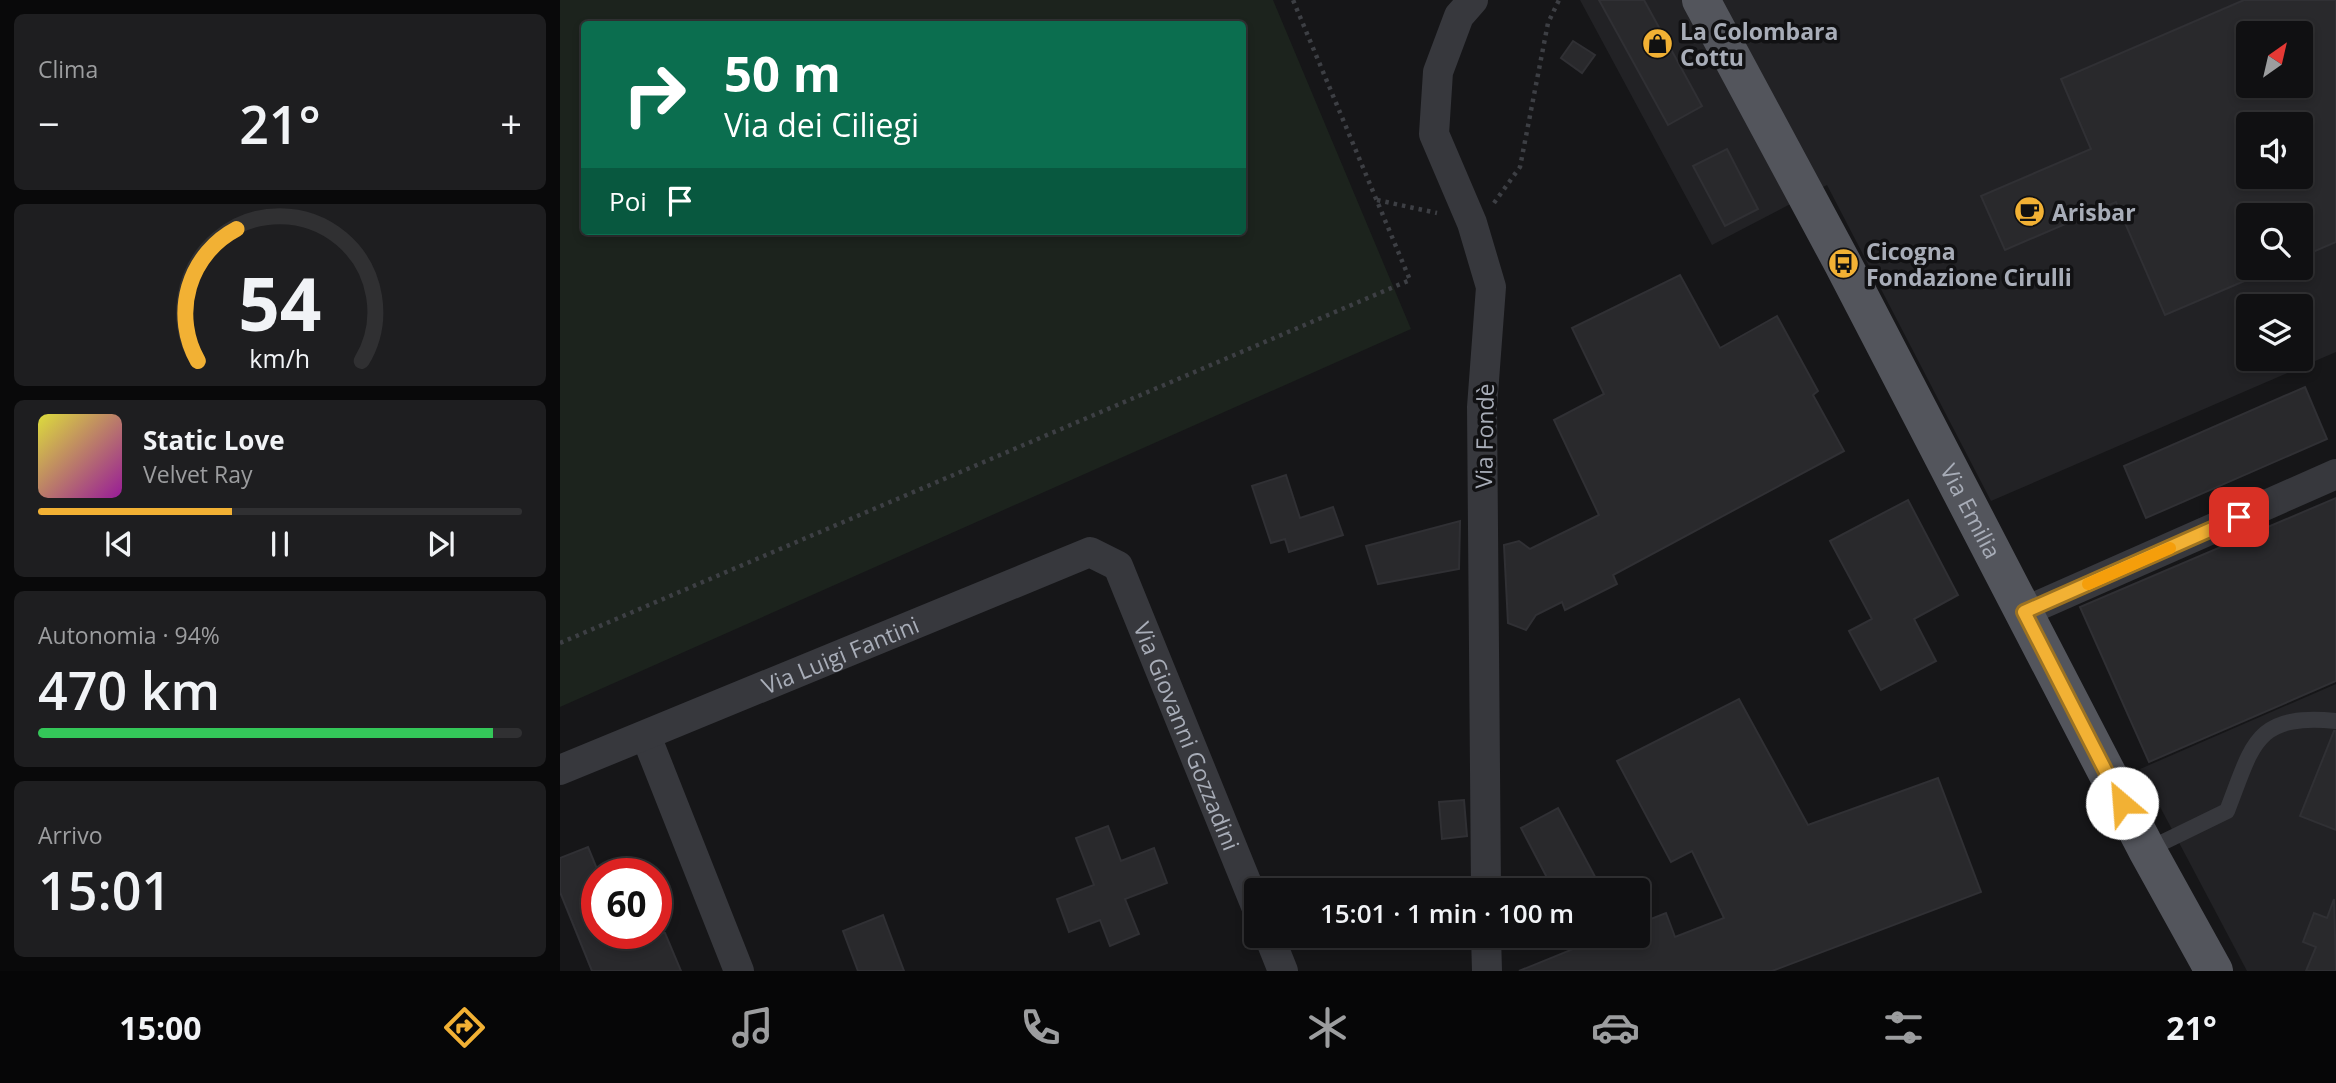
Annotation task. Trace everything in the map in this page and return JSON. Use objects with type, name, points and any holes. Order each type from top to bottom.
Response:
[{"type":"main road","name":"Via Emilia","points":[[1701,0],[1729,48],[2147,850],[2214,971]]},
{"type":"main road","name":"Via Emilia","points":[[1723,0],[1729,48]]},
{"type":"street","name":"Via Fondè","points":[[1466,8],[1438,72],[1434,134],[1467,210],[1491,287],[1482,407],[1486,878]]},
{"type":"street","points":[[2024,612],[2336,474]]},
{"type":"street","name":"Via Luigi Fantini","points":[[560,770],[1090,552],[1118,566]]},
{"type":"street","name":"Via Giovanni Gozzadini","points":[[1118,566],[1245,878]]},
{"type":"street","points":[[646,736],[739,971]]},
{"type":"street","points":[[1274,948],[1283,971]]},
{"type":"street","points":[[1486,948],[1487,971]]},
{"type":"lane","points":[[2147,850],[2227,811],[2251,747],[2267,730],[2301,718],[2336,721]]},
{"type":"path","points":[[560,643],[1410,281],[1293,0]]},
{"type":"path","points":[[1376,200],[1429,213],[1488,210],[1520,167],[1548,23],[1559,0]]},
{"type":"shaded area","points":[[560,0],[1273,0],[1411,329],[560,707]]},
{"type":"shaded area","points":[[1580,0],[2336,0],[2336,352],[2313,362],[2313,294],[2236,294],[2236,371],[2292,371],[1991,501],[1827,185],[1712,245]]},
{"type":"shaded area","points":[[2336,684],[2336,971],[2247,971],[2140,769]]},
{"type":"building","points":[[1599,0],[1644,0],[1702,106],[1668,125]]},
{"type":"building","points":[[2244,0],[2336,0],[2336,242],[2313,252],[2313,203],[2236,203],[2236,280],[2247,280],[2165,315],[2116,202],[2005,250],[1981,196],[2091,149],[2061,79]]},
{"type":"building","points":[[1573,41],[1595,55],[1582,73],[1561,58]]},
{"type":"building","points":[[1727,149],[1758,209],[1725,226],[1693,166]]},
{"type":"building","points":[[1680,275],[1720,348],[1777,316],[1818,391],[1813,395],[1844,451],[1613,575],[1617,584],[1565,610],[1562,602],[1536,615],[1526,630],[1508,623],[1504,545],[1519,541],[1530,549],[1599,515],[1554,420],[1604,394],[1572,328]]},
{"type":"building","points":[[2305,387],[2327,439],[2146,518],[2124,466]]},
{"type":"building","points":[[1286,475],[1300,518],[1333,507],[1343,535],[1289,552],[1285,539],[1271,543],[1252,486]]},
{"type":"building","points":[[2336,498],[2336,681],[2149,762],[2080,607]]},
{"type":"building","points":[[1908,500],[1958,595],[1914,619],[1936,661],[1881,690],[1849,631],[1872,619],[1830,541]]},
{"type":"building","points":[[1460,521],[1459,569],[1378,584],[1366,546]]},
{"type":"building","points":[[1739,699],[1808,825],[1938,778],[1981,892],[1772,971],[1519,971],[1576,948],[1650,948],[1650,919],[1666,913],[1675,937],[1724,918],[1692,851],[1671,862],[1617,761]]},
{"type":"building","points":[[2336,731],[2336,830],[2300,816]]},
{"type":"building","points":[[1464,800],[1467,836],[1442,839],[1439,802]]},
{"type":"building","points":[[1558,808],[1596,878],[1547,878],[1521,828]]},
{"type":"building","points":[[1108,826],[1121,861],[1154,848],[1167,883],[1125,899],[1139,934],[1110,946],[1100,920],[1069,932],[1057,899],[1094,885],[1076,838]]},
{"type":"building","points":[[588,847],[592,858],[581,858],[581,944],[560,892],[560,858]]},
{"type":"building","points":[[2334,899],[2336,971],[2306,971],[2316,947],[2303,942],[2314,913],[2327,918]]},
{"type":"building","points":[[883,915],[904,971],[858,971],[843,931]]},
{"type":"building","points":[[583,949],[672,949],[681,971],[592,971]]},
{"type":"slow traffic","points":[[2088,584],[2170,548]]},
{"type":"place","name":"La Colombara Cottu","points":[[1657,44]]},
{"type":"place","name":"Arisbar","points":[[2029,212]]},
{"type":"place","name":"Cicogna Fondazione Cirulli","points":[[1843,264]]},
{"type":"route","points":[[2122,803],[2024,612],[2239,517]]}]
